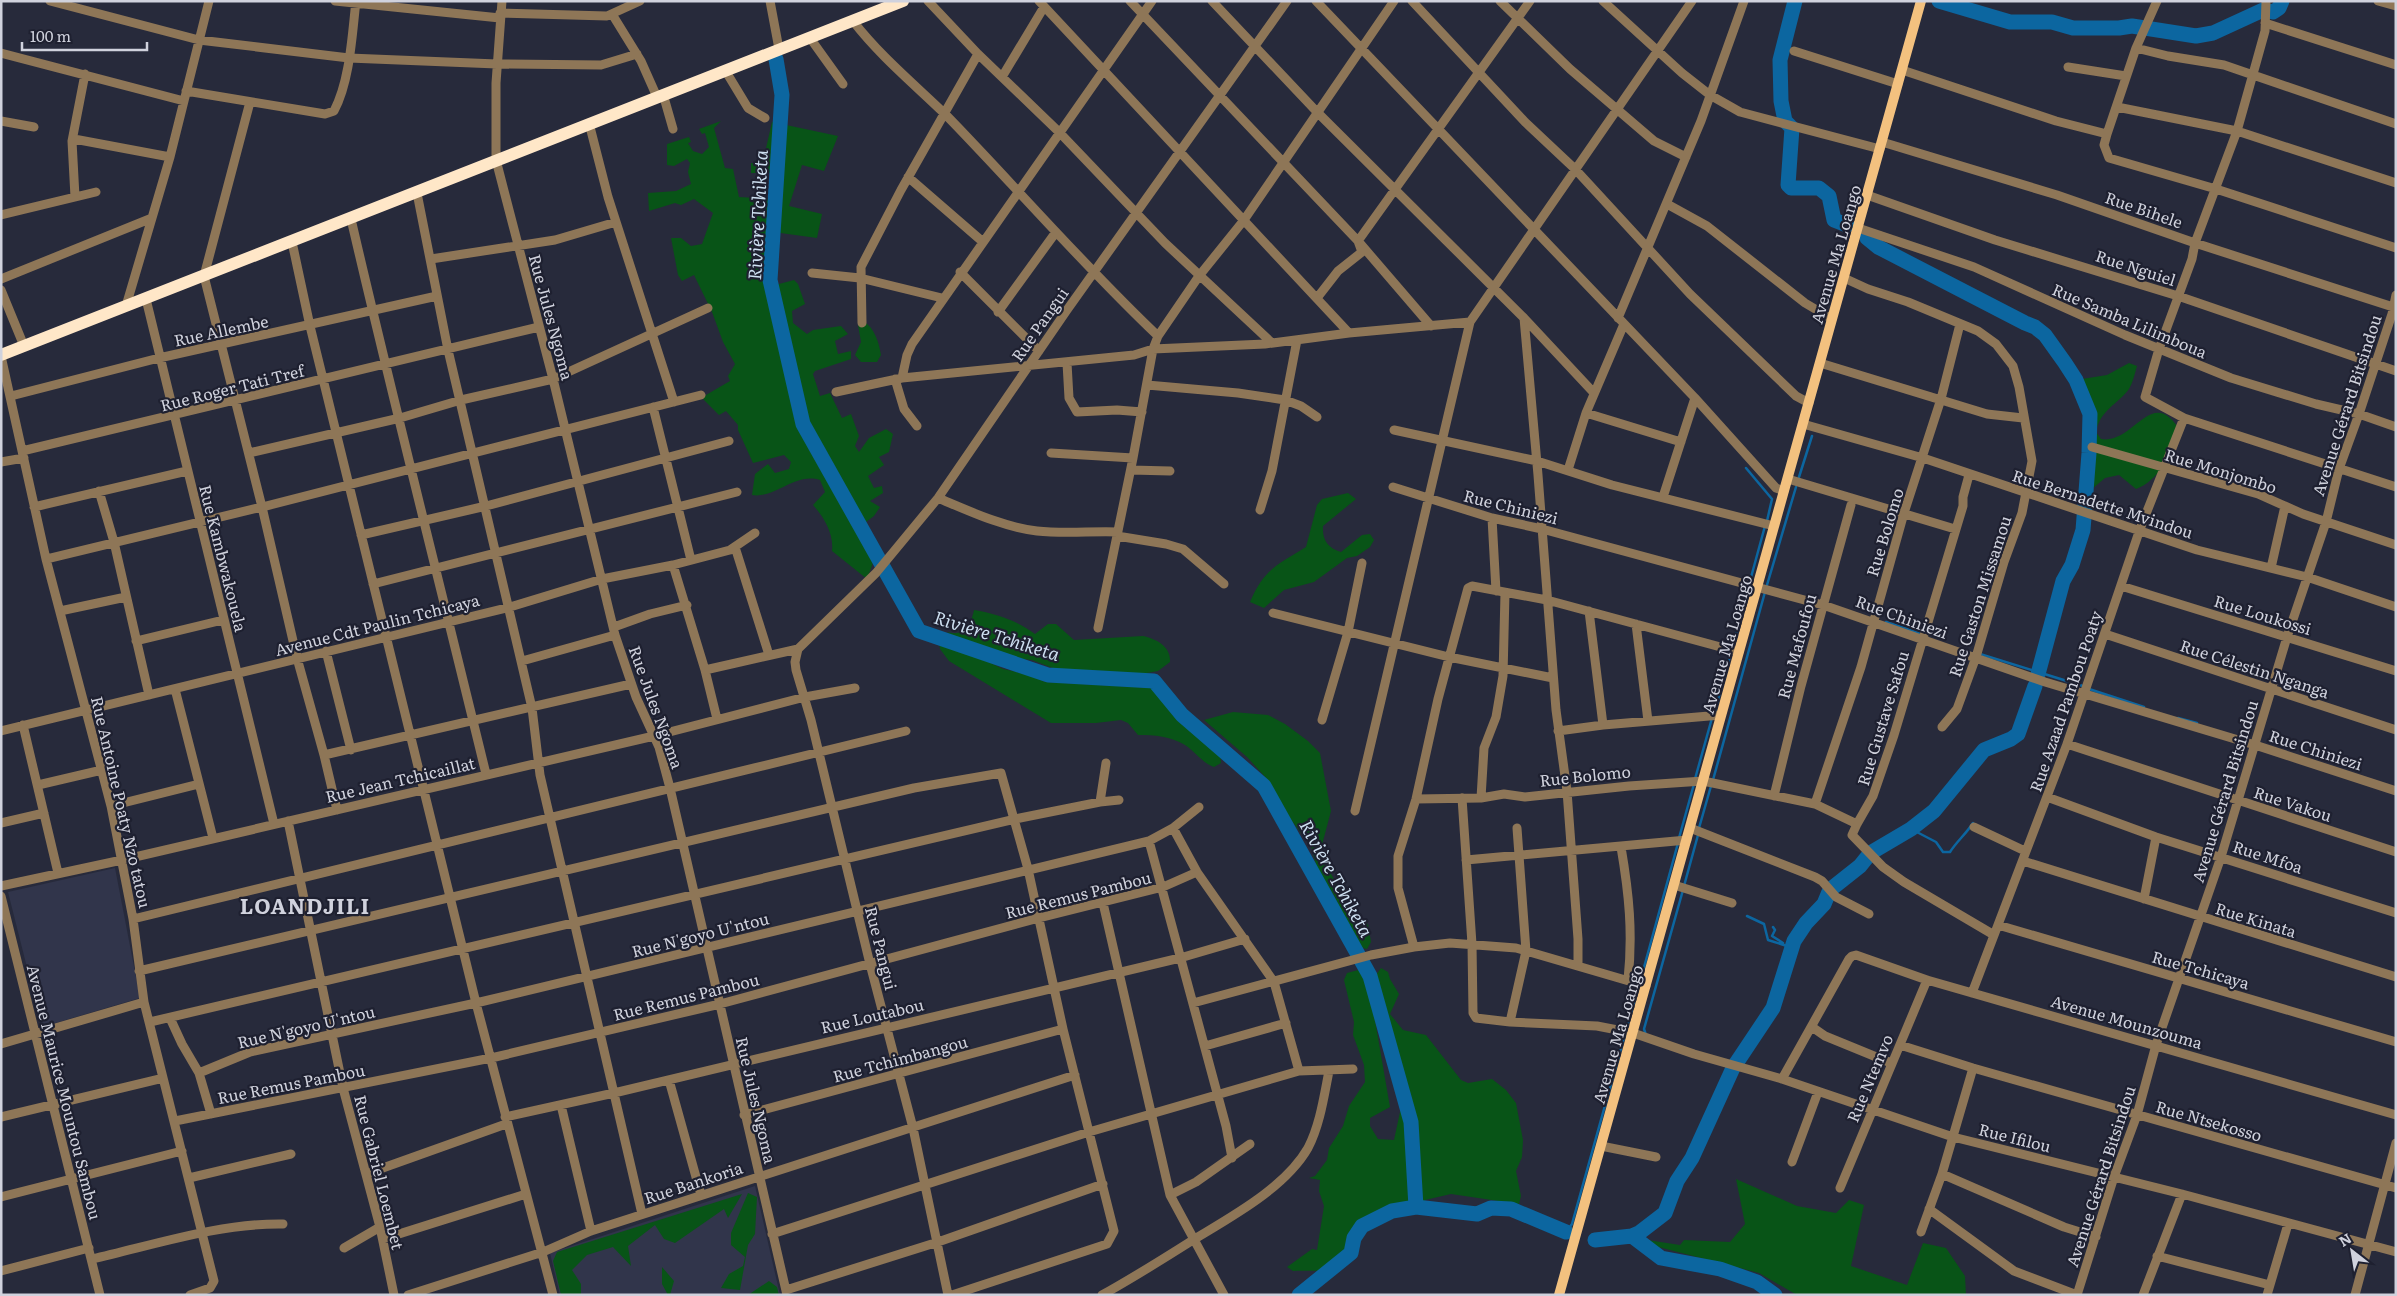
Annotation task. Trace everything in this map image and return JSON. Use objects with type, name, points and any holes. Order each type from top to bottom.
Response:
[{"type":"highway","points":[[1,355],[903,1]]},
{"type":"main road","name":"Avenue Ma Loango","points":[[1559,1295],[1921,1]]},
{"type":"street","points":[[51,1],[199,40],[348,58],[497,64],[601,65],[637,54]]},
{"type":"street","points":[[126,306],[170,157],[209,1]]},
{"type":"street","points":[[335,1],[500,15],[607,16],[640,1]]},
{"type":"street","name":"Rue Jules Ngoma","points":[[502,1],[497,64],[496,160],[566,429],[614,631],[631,684],[654,736],[670,788],[786,1292]]},
{"type":"street","points":[[770,1],[779,49]]},
{"type":"street","points":[[928,1],[978,54],[1059,132],[1135,213],[1199,276],[1272,343]]},
{"type":"street","points":[[1130,1],[1142,16],[1358,241],[1431,326]]},
{"type":"street","points":[[917,426],[904,409],[899,378],[912,344],[960,272],[1059,132],[1105,71],[1152,1]]},
{"type":"street","points":[[1212,1],[1317,112],[1524,318],[1594,393]]},
{"type":"street","name":"Rue Pangui","points":[[950,1295],[913,1128],[795,662],[798,648],[876,574],[938,498],[1135,213],[1287,1]]},
{"type":"street","points":[[1316,1],[1695,398],[1776,488],[1784,491]]},
{"type":"street","points":[[1098,628],[1131,470],[1153,348],[1158,336],[1199,276],[1244,220],[1394,1]]},
{"type":"street","points":[[1412,1],[1525,122],[1575,169],[1690,294],[1789,390],[1801,400],[1809,403]]},
{"type":"street","points":[[1500,1],[1517,20],[1617,110],[1654,141],[1686,157]]},
{"type":"street","points":[[1358,241],[1530,1]]},
{"type":"street","name":"Rue Bihele","points":[[1603,1],[1710,95],[1752,117],[1881,146],[2057,195],[2195,243],[2394,307]]},
{"type":"street","points":[[1355,811],[1470,322],[1692,1]]},
{"type":"street","points":[[1568,470],[1586,413],[1648,249],[1710,95],[1744,1]]},
{"type":"street","points":[[2157,1],[2136,48],[2107,134],[2104,145],[2109,158],[2216,189],[2396,248]]},
{"type":"street","points":[[2266,1],[2265,31],[2237,131],[2195,243],[2144,397],[2184,418],[2396,487]]},
{"type":"street","points":[[2378,1],[2396,6]]},
{"type":"street","points":[[1,53],[185,96],[250,102],[325,114],[334,111],[338,103],[348,58],[356,3]]},
{"type":"street","points":[[1002,77],[1042,4],[1350,333]]},
{"type":"street","points":[[612,14],[660,96],[672,129]]},
{"type":"street","points":[[853,21],[872,45],[945,114],[1094,274],[1158,336]]},
{"type":"street","points":[[2265,23],[2396,65]]},
{"type":"street","points":[[810,38],[843,84]]},
{"type":"street","points":[[2136,48],[2168,56],[2224,65],[2396,124]]},
{"type":"street","points":[[1794,51],[1898,84]]},
{"type":"street","points":[[862,323],[861,267],[908,177],[978,54]]},
{"type":"street","points":[[2068,67],[2126,76]]},
{"type":"street","points":[[725,70],[748,108],[765,118]]},
{"type":"street","points":[[1902,70],[2056,121],[2107,134]]},
{"type":"street","points":[[75,197],[72,141],[74,139],[85,74]]},
{"type":"street","points":[[250,102],[204,276],[262,507],[297,658],[337,810]]},
{"type":"street","points":[[2117,108],[2237,131],[2396,183]]},
{"type":"street","points":[[1,121],[34,127]]},
{"type":"street","points":[[589,123],[616,222],[674,402]]},
{"type":"street","points":[[74,139],[170,157]]},
{"type":"street","points":[[908,177],[983,242]]},
{"type":"street","points":[[1,215],[96,192]]},
{"type":"street","points":[[417,193],[448,350],[522,661],[532,708],[538,762],[550,818],[642,1214]]},
{"type":"street","name":"Rue Nguiel","points":[[1867,195],[1995,240],[2178,296],[2396,370]]},
{"type":"street","points":[[1667,204],[1707,226],[1804,303],[1832,318]]},
{"type":"street","points":[[1,279],[152,218]]},
{"type":"street","points":[[351,219],[372,311],[400,418],[423,522],[486,774]]},
{"type":"street","points":[[431,259],[567,238],[616,222]]},
{"type":"street","name":"Rue Samba Lilimboua","points":[[1858,228],[1923,248],[1974,267],[2159,349],[2231,378],[2316,404],[2359,414],[2396,427]]},
{"type":"street","points":[[998,312],[1056,232]]},
{"type":"street","points":[[1317,298],[1338,271],[1362,252],[1358,241]]},
{"type":"street","points":[[292,242],[310,326],[476,1004],[553,1295]]},
{"type":"street","points":[[960,272],[1039,351]]},
{"type":"street","points":[[812,273],[860,278],[942,298]]},
{"type":"street","name":"Rue Gaston Missamou","points":[[1844,278],[1978,330],[1990,338],[2013,366],[2023,418],[2030,441],[2032,461],[2022,513],[2004,562],[1976,657],[1956,709],[1942,727]]},
{"type":"street","points":[[1,290],[24,346]]},
{"type":"street","name":"Avenue Gérard Bitsindou","points":[[2077,1295],[2114,1177],[2137,1115],[2156,1045],[2221,857],[2287,637],[2326,522],[2339,469],[2359,414],[2394,307],[2396,295]]},
{"type":"street","name":"Rue Allembe","points":[[11,396],[159,358],[310,326],[437,296]]},
{"type":"street","name":"Rue Kambwakouela","points":[[146,299],[274,824]]},
{"type":"street","points":[[248,453],[336,431],[400,418],[460,400],[553,378],[708,308]]},
{"type":"street","points":[[1524,318],[1553,678],[1558,731],[1568,791],[1570,852],[1578,939],[1578,966]]},
{"type":"street","points":[[836,392],[899,378],[1067,363],[1134,355],[1153,348],[1272,343],[1350,333],[1470,322]]},
{"type":"street","name":"Rue Bolomo","points":[[1416,800],[1481,798],[1504,794],[1525,797],[1568,791],[1703,781],[1816,804],[1861,667],[1904,513],[1941,399],[1960,324]]},
{"type":"street","name":"Rue Roger Tati Tref","points":[[1,462],[23,454],[234,400],[539,327]]},
{"type":"street","points":[[1260,510],[1272,471],[1296,340]]},
{"type":"street","name":"Rue Antoine Poaty Nzo tatou","points":[[1,355],[46,559],[111,806],[133,919],[144,1002],[214,1284],[210,1288],[190,1295]]},
{"type":"street","points":[[1820,362],[1987,414],[2023,418]]},
{"type":"street","points":[[1067,363],[1069,398],[1077,412],[1117,410],[1142,412]]},
{"type":"street","points":[[1147,385],[1238,393],[1285,400],[1301,406],[1317,417]]},
{"type":"street","points":[[46,559],[262,507],[349,483],[411,469],[701,394]]},
{"type":"street","points":[[1663,498],[1695,398]]},
{"type":"street","points":[[653,407],[691,560]]},
{"type":"street","points":[[1586,413],[1681,442]]},
{"type":"street","name":"Rue Azaad Pambou Poaty","points":[[1972,993],[2067,744],[2140,529],[2184,418]]},
{"type":"street","name":"Rue Bernadette Mvindou","points":[[1803,424],[1923,458],[2025,494],[2140,529],[2197,550],[2307,577],[2396,607]]},
{"type":"street","points":[[1394,430],[1443,439],[1488,452],[1537,461],[1612,485],[1774,526]]},
{"type":"street","points":[[361,535],[423,522],[728,442]]},
{"type":"street","name":"Rue Monjombo","points":[[2092,447],[2164,469],[2258,494],[2326,522],[2396,545]]},
{"type":"street","points":[[1051,453],[1133,458]]},
{"type":"street","points":[[1131,470],[1170,471]]},
{"type":"street","points":[[34,507],[187,471]]},
{"type":"street","name":"Rue Gustave Safou","points":[[1857,824],[1873,796],[1963,506],[1963,497],[1969,475]]},
{"type":"street","points":[[1788,478],[1955,529]]},
{"type":"street","name":"Rue Chiniezi","points":[[1393,487],[1429,500],[1492,518],[1542,529],[1823,604],[2085,694],[2255,745],[2396,791]]},
{"type":"street","points":[[99,491],[114,542],[150,695]]},
{"type":"street","points":[[373,584],[435,570],[737,492]]},
{"type":"street","points":[[938,498],[974,513],[1031,530],[1117,534],[1166,544],[1182,549],[1224,584]]},
{"type":"street","name":"Rue Mafoufou","points":[[1774,796],[1823,604],[1851,504]]},
{"type":"street","points":[[2271,568],[2285,506]]},
{"type":"street","points":[[1481,798],[1484,748],[1496,716],[1503,668],[1501,592],[1492,518]]},
{"type":"street","name":"Avenue Cdt Paulin Tchicaya","points":[[1,731],[510,607],[602,579],[673,565],[735,547],[755,533]]},
{"type":"street","points":[[735,547],[769,655]]},
{"type":"street","points":[[1322,720],[1348,632],[1362,564]]},
{"type":"street","points":[[673,565],[687,605],[717,719]]},
{"type":"street","points":[[1414,947],[1397,885],[1398,856],[1416,800],[1449,657],[1468,588],[1472,586],[1547,600],[1739,652]]},
{"type":"street","name":"Rue Loukossi","points":[[2121,586],[2396,670]]},
{"type":"street","points":[[60,612],[126,597]]},
{"type":"street","points":[[522,661],[614,631],[650,614],[687,605]]},
{"type":"street","points":[[1589,611],[1604,724]]},
{"type":"street","points":[[1273,613],[1449,657],[1553,678]]},
{"type":"street","points":[[136,641],[223,620]]},
{"type":"street","points":[[1636,624],[1648,721]]},
{"type":"street","name":"Rue Célestin Nganga","points":[[2105,634],[2396,730]]},
{"type":"street","points":[[705,670],[798,648]]},
{"type":"street","points":[[326,651],[351,750]]},
{"type":"street","points":[[324,755],[631,684]]},
{"type":"street","name":"Rue Jean Tchicaillat","points":[[1,886],[122,860],[654,736],[805,697],[855,688]]},
{"type":"street","points":[[175,689],[213,838]]},
{"type":"street","points":[[1558,731],[1604,724],[1722,715]]},
{"type":"street","points":[[22,725],[58,873]]},
{"type":"street","points":[[133,919],[906,731]]},
{"type":"street","name":"Rue Vakou","points":[[2067,744],[2396,852]]},
{"type":"street","points":[[1100,802],[1106,763]]},
{"type":"street","points":[[38,785],[102,770]]},
{"type":"street","points":[[139,971],[450,899],[682,842],[934,784],[997,772],[1003,775],[1028,869],[1054,987],[1114,1231],[1107,1244],[950,1295]]},
{"type":"street","points":[[111,806],[200,784]]},
{"type":"street","name":"Rue Mfoa","points":[[2047,797],[2156,837],[2396,913]]},
{"type":"street","points":[[1462,798],[1472,944]]},
{"type":"street","points":[[150,1022],[694,896],[1015,819],[1119,800]]},
{"type":"street","points":[[1816,804],[1857,824],[1852,835],[1883,867],[1921,894],[1994,935]]},
{"type":"street","name":"Rue N'goyo U'ntou","points":[[199,1073],[245,1054],[476,1004],[1149,841],[1173,828],[1199,807]]},
{"type":"street","points":[[1,823],[44,813]]},
{"type":"street","name":"Rue Gabriel Loembet","points":[[288,821],[334,1035],[343,1088],[383,1239],[394,1295]]},
{"type":"street","points":[[1173,828],[1197,872],[1274,982],[1299,1071]]},
{"type":"street","points":[[1510,1022],[1526,951],[1517,828]]},
{"type":"street","points":[[1690,828],[1815,876],[1836,897],[1869,914]]},
{"type":"street","points":[[1974,828],[2025,851]]},
{"type":"street","points":[[2144,899],[2156,837]]},
{"type":"street","points":[[1466,860],[1687,840]]},
{"type":"street","points":[[1149,841],[1163,887],[1180,958],[1226,1126],[1232,1158]]},
{"type":"street","points":[[1621,847],[1630,900],[1631,923],[1628,980]]},
{"type":"street","name":"Rue Kinata","points":[[2023,860],[2396,977]]},
{"type":"street","name":"Rue Remus Pambou","points":[[175,1122],[491,1058],[720,1004],[1039,918],[1163,887],[1197,872]]},
{"type":"street","points":[[1674,885],[1732,903]]},
{"type":"street","name":"Avenue Maurice Mountou Sambou","points":[[1,896],[100,1295]]},
{"type":"street","points":[[1102,903],[1170,1195],[1224,1295]]},
{"type":"street","name":"Rue Tchicaya","points":[[1998,925],[2396,1042]]},
{"type":"street","name":"Rue Loutabou","points":[[366,1174],[506,1120],[732,1064],[1180,958],[1245,938]]},
{"type":"street","points":[[1193,1003],[1371,955],[1414,947],[1450,944],[1472,944],[1526,951],[1646,986]]},
{"type":"street","name":"Rue Ifilou","points":[[1472,944],[1474,1016],[1481,1019],[1597,1026],[1633,1033],[1694,1054],[1782,1079],[1953,1137],[2182,1194],[2367,1246],[2396,1252]]},
{"type":"street","name":"Avenue Mounzouma","points":[[1812,1027],[1852,956],[1856,955],[1927,980],[2396,1115]]},
{"type":"street","name":"Rue Ntemvo","points":[[1840,1188],[1927,980]]},
{"type":"street","points":[[1,1044],[144,1002]]},
{"type":"street","points":[[170,1018],[182,1044],[199,1073],[210,1114]]},
{"type":"street","points":[[1205,1046],[1286,1022]]},
{"type":"street","points":[[1782,1079],[1812,1027],[1825,1036],[1891,1063]]},
{"type":"street","name":"Rue Tchimbangou","points":[[744,1115],[1064,1029]]},
{"type":"street","name":"Rue Ntsekosso","points":[[1900,1045],[1973,1068],[2396,1188]]},
{"type":"street","points":[[1921,1232],[1942,1174],[1973,1068]]},
{"type":"street","points":[[772,1234],[1089,1132],[1216,1094],[1299,1071],[1353,1070]]},
{"type":"street","points":[[1102,1295],[1138,1276],[1224,1222],[1276,1184],[1308,1148],[1315,1129],[1329,1071]]},
{"type":"street","name":"Rue Bankoria","points":[[408,1295],[543,1252],[590,1231],[1075,1075]]},
{"type":"street","points":[[1,1117],[163,1078]]},
{"type":"street","points":[[669,1080],[701,1195]]},
{"type":"street","points":[[1792,1162],[1818,1092]]},
{"type":"street","points":[[561,1106],[590,1231]]},
{"type":"street","points":[[2355,1295],[2396,1143]]},
{"type":"street","points":[[1170,1195],[1196,1182],[1250,1144]]},
{"type":"street","points":[[1601,1146],[1656,1157]]},
{"type":"street","points":[[1,1197],[182,1151]]},
{"type":"street","points":[[189,1178],[291,1154]]},
{"type":"street","points":[[1942,1174],[2064,1228],[2096,1237]]},
{"type":"street","points":[[786,1292],[938,1242],[1103,1184]]},
{"type":"street","points":[[383,1239],[526,1194]]},
{"type":"street","points":[[2143,1295],[2182,1194]]},
{"type":"street","points":[[1929,1209],[2014,1271],[2077,1295]]},
{"type":"street","points":[[92,1259],[202,1234],[258,1224],[283,1224]]},
{"type":"street","points":[[2267,1295],[2288,1224]]},
{"type":"street","points":[[344,1248],[380,1227]]},
{"type":"street","points":[[1,1271],[89,1248]]},
{"type":"street","points":[[2158,1256],[2270,1285]]},
{"type":"shaded area","points":[[115,868],[140,998],[42,1027],[8,892]]},
{"type":"shaded area","points":[[755,1186],[780,1295],[560,1295],[550,1253]]},
{"type":"green space","points":[[721,121],[714,128],[725,168],[733,169],[739,197],[771,199],[772,173],[751,173],[751,163],[760,163],[761,158],[764,157],[772,122],[838,136],[824,171],[802,165],[789,206],[822,214],[817,238],[766,231],[767,279],[779,284],[794,280],[798,284],[805,304],[792,311],[793,323],[807,334],[813,330],[841,326],[848,334],[835,341],[838,354],[851,351],[851,359],[815,371],[813,374],[820,396],[830,393],[842,418],[851,414],[859,436],[855,446],[859,452],[869,438],[886,429],[893,434],[889,452],[879,457],[884,465],[868,476],[874,488],[882,486],[883,493],[870,501],[880,507],[874,516],[862,525],[874,560],[867,579],[832,551],[830,532],[813,505],[825,492],[820,480],[802,480],[769,493],[752,495],[755,474],[768,464],[775,473],[789,469],[791,462],[784,455],[753,463],[738,430],[738,425],[726,411],[719,415],[703,399],[706,395],[730,381],[728,376],[735,364],[723,342],[712,312],[694,275],[682,281],[678,275],[671,238],[681,238],[691,246],[702,244],[713,213],[694,199],[681,205],[675,203],[649,211],[648,193],[676,191],[691,184],[688,172],[690,163],[687,159],[674,166],[667,165],[667,144],[689,137],[691,142],[688,143],[693,151],[702,154],[709,147],[705,133],[702,134],[699,129]]},
{"type":"green space","points":[[863,321],[871,328],[878,341],[881,355],[877,362],[861,362],[855,355],[861,342],[858,325]]},
{"type":"green space","points":[[2129,363],[2137,366],[2133,380],[2125,394],[2101,418],[2096,432],[2101,439],[2113,438],[2124,433],[2152,414],[2161,413],[2171,419],[2182,434],[2164,466],[2144,485],[2136,489],[2119,475],[2105,478],[2092,489],[2088,479],[2088,409],[2079,388],[2082,379],[2107,375]]},
{"type":"green space","points":[[1348,493],[1356,499],[1323,526],[1325,539],[1329,546],[1341,552],[1362,535],[1370,534],[1374,540],[1370,547],[1357,556],[1347,558],[1314,582],[1284,590],[1264,608],[1250,602],[1261,582],[1272,569],[1306,547],[1317,505],[1322,499]]},
{"type":"green space","points":[[974,610],[1006,618],[1035,634],[1048,624],[1056,624],[1074,640],[1143,636],[1162,644],[1170,656],[1170,662],[1158,671],[1136,675],[1058,670],[1032,660],[1005,657],[954,637],[947,632],[958,633],[966,628],[969,625]]},
{"type":"green space","points":[[939,643],[964,650],[1003,669],[1030,675],[1045,682],[1153,688],[1192,727],[1214,743],[1218,749],[1221,763],[1214,767],[1209,765],[1185,745],[1174,740],[1138,735],[1128,723],[1121,720],[1096,723],[1051,723],[949,661],[940,649]]},
{"type":"green space","points":[[1233,712],[1268,715],[1285,724],[1308,741],[1320,753],[1331,811],[1322,845],[1324,862],[1345,898],[1368,925],[1371,942],[1367,949],[1359,947],[1334,895],[1317,868],[1311,846],[1285,812],[1267,779],[1247,757],[1204,720]]},
{"type":"green space","points":[[1381,968],[1388,972],[1399,994],[1390,1014],[1403,1030],[1426,1035],[1461,1080],[1468,1083],[1492,1079],[1506,1090],[1516,1103],[1523,1140],[1522,1157],[1516,1171],[1521,1196],[1519,1204],[1451,1194],[1425,1200],[1424,1208],[1394,1212],[1366,1225],[1353,1240],[1344,1261],[1337,1267],[1322,1270],[1293,1271],[1287,1267],[1312,1249],[1317,1250],[1324,1206],[1319,1191],[1320,1180],[1309,1178],[1315,1176],[1327,1160],[1329,1148],[1343,1126],[1349,1106],[1365,1082],[1364,1065],[1353,1035],[1354,1022],[1344,980],[1347,973],[1362,969],[1372,1003],[1390,1107],[1370,1118],[1370,1126],[1378,1139],[1394,1140],[1403,1098],[1396,1079],[1393,1053],[1379,1000],[1376,975]]},
{"type":"green space","points":[[1736,1179],[1797,1206],[1836,1213],[1849,1200],[1864,1205],[1851,1266],[1907,1285],[1923,1243],[1946,1248],[1965,1276],[1966,1295],[1797,1295],[1759,1273],[1608,1234],[1680,1245],[1684,1240],[1730,1242],[1745,1224]]},
{"type":"green space","points":[[748,1193],[757,1197],[755,1234],[748,1245],[740,1290],[721,1288],[729,1274],[743,1266],[745,1257],[731,1245],[731,1233]]},
{"type":"green space","points":[[742,1194],[728,1218],[724,1209],[675,1243],[664,1239],[655,1225],[628,1246],[631,1266],[613,1247],[587,1255],[572,1270],[581,1284],[581,1295],[561,1295],[553,1261],[557,1252]]},
{"type":"green space","points":[[662,1267],[674,1281],[670,1295],[668,1295],[662,1284]]},
{"type":"green space","points":[[769,1281],[777,1287],[779,1295],[748,1295]]},
{"type":"waterway","points":[[1795,1],[1780,60],[1781,101],[1785,121],[1792,128],[1788,185],[1791,188],[1819,188],[1829,196],[1834,220],[1847,225]]},
{"type":"waterway","points":[[1939,1],[2010,22],[2052,22],[2073,28],[2119,28],[2132,26],[2196,36],[2213,33],[2263,10],[2273,12],[2279,8],[2282,1]]},
{"type":"waterway","name":"Rivière Tchiketa","points":[[776,59],[782,95],[770,280],[803,424],[919,631],[1048,675],[1154,681],[1182,715],[1264,786],[1370,976],[1411,1122],[1416,1207]]},
{"type":"waterway","points":[[1867,238],[1878,247],[2035,327],[2045,335],[2076,380],[2090,414],[2083,530],[2072,565],[2063,581],[2038,674]]},
{"type":"waterway","points":[[1799,477],[1812,436]]},
{"type":"waterway","points":[[1746,468],[1772,499],[1767,521]]},
{"type":"waterway","points":[[1767,585],[1796,487]]},
{"type":"waterway","points":[[1750,581],[1765,526]]},
{"type":"waterway","points":[[1732,648],[1749,587]]},
{"type":"waterway","points":[[1713,780],[1765,592]]},
{"type":"waterway","points":[[1886,622],[1921,634]]},
{"type":"waterway","points":[[1714,714],[1731,652]]},
{"type":"waterway","points":[[1980,654],[2083,686]]},
{"type":"waterway","points":[[1872,852],[1911,829],[1934,811],[1984,750],[2011,739],[2018,734],[2035,686]]},
{"type":"waterway","points":[[2089,689],[2144,707]]},
{"type":"waterway","points":[[1695,779],[1712,718]]},
{"type":"waterway","points":[[2178,718],[2197,723]]},
{"type":"waterway","points":[[1679,838],[1694,784]]},
{"type":"waterway","points":[[1699,828],[1711,786]]},
{"type":"waterway","points":[[1911,829],[1936,842],[1943,852],[1950,852],[1973,823]]},
{"type":"waterway","points":[[1684,886],[1698,835]]},
{"type":"waterway","points":[[1640,982],[1678,843]]},
{"type":"waterway","points":[[1831,889],[1860,866],[1868,856]]},
{"type":"waterway","points":[[1646,1035],[1644,1029],[1683,890]]},
{"type":"waterway","points":[[1632,1236],[1639,1233],[1665,1213],[1677,1181],[1692,1158],[1733,1068],[1773,1008],[1794,941],[1806,923],[1824,904],[1829,892]]},
{"type":"waterway","points":[[1747,916],[1764,924],[1768,940],[1787,946]]},
{"type":"waterway","points":[[1773,927],[1775,930],[1772,936],[1783,943]]},
{"type":"waterway","points":[[1566,1232],[1572,1224],[1638,987]]},
{"type":"waterway","name":"Rivière Tchiketa","points":[[1299,1295],[1351,1253],[1354,1238],[1362,1226],[1392,1211],[1416,1207],[1477,1214],[1491,1208],[1511,1209],[1566,1232]]},
{"type":"waterway","points":[[1595,1240],[1632,1236],[1661,1258],[1720,1269],[1757,1282],[1775,1295]]},
{"type":"district","name":"LOANDJILI","points":[[305,904]]}]
